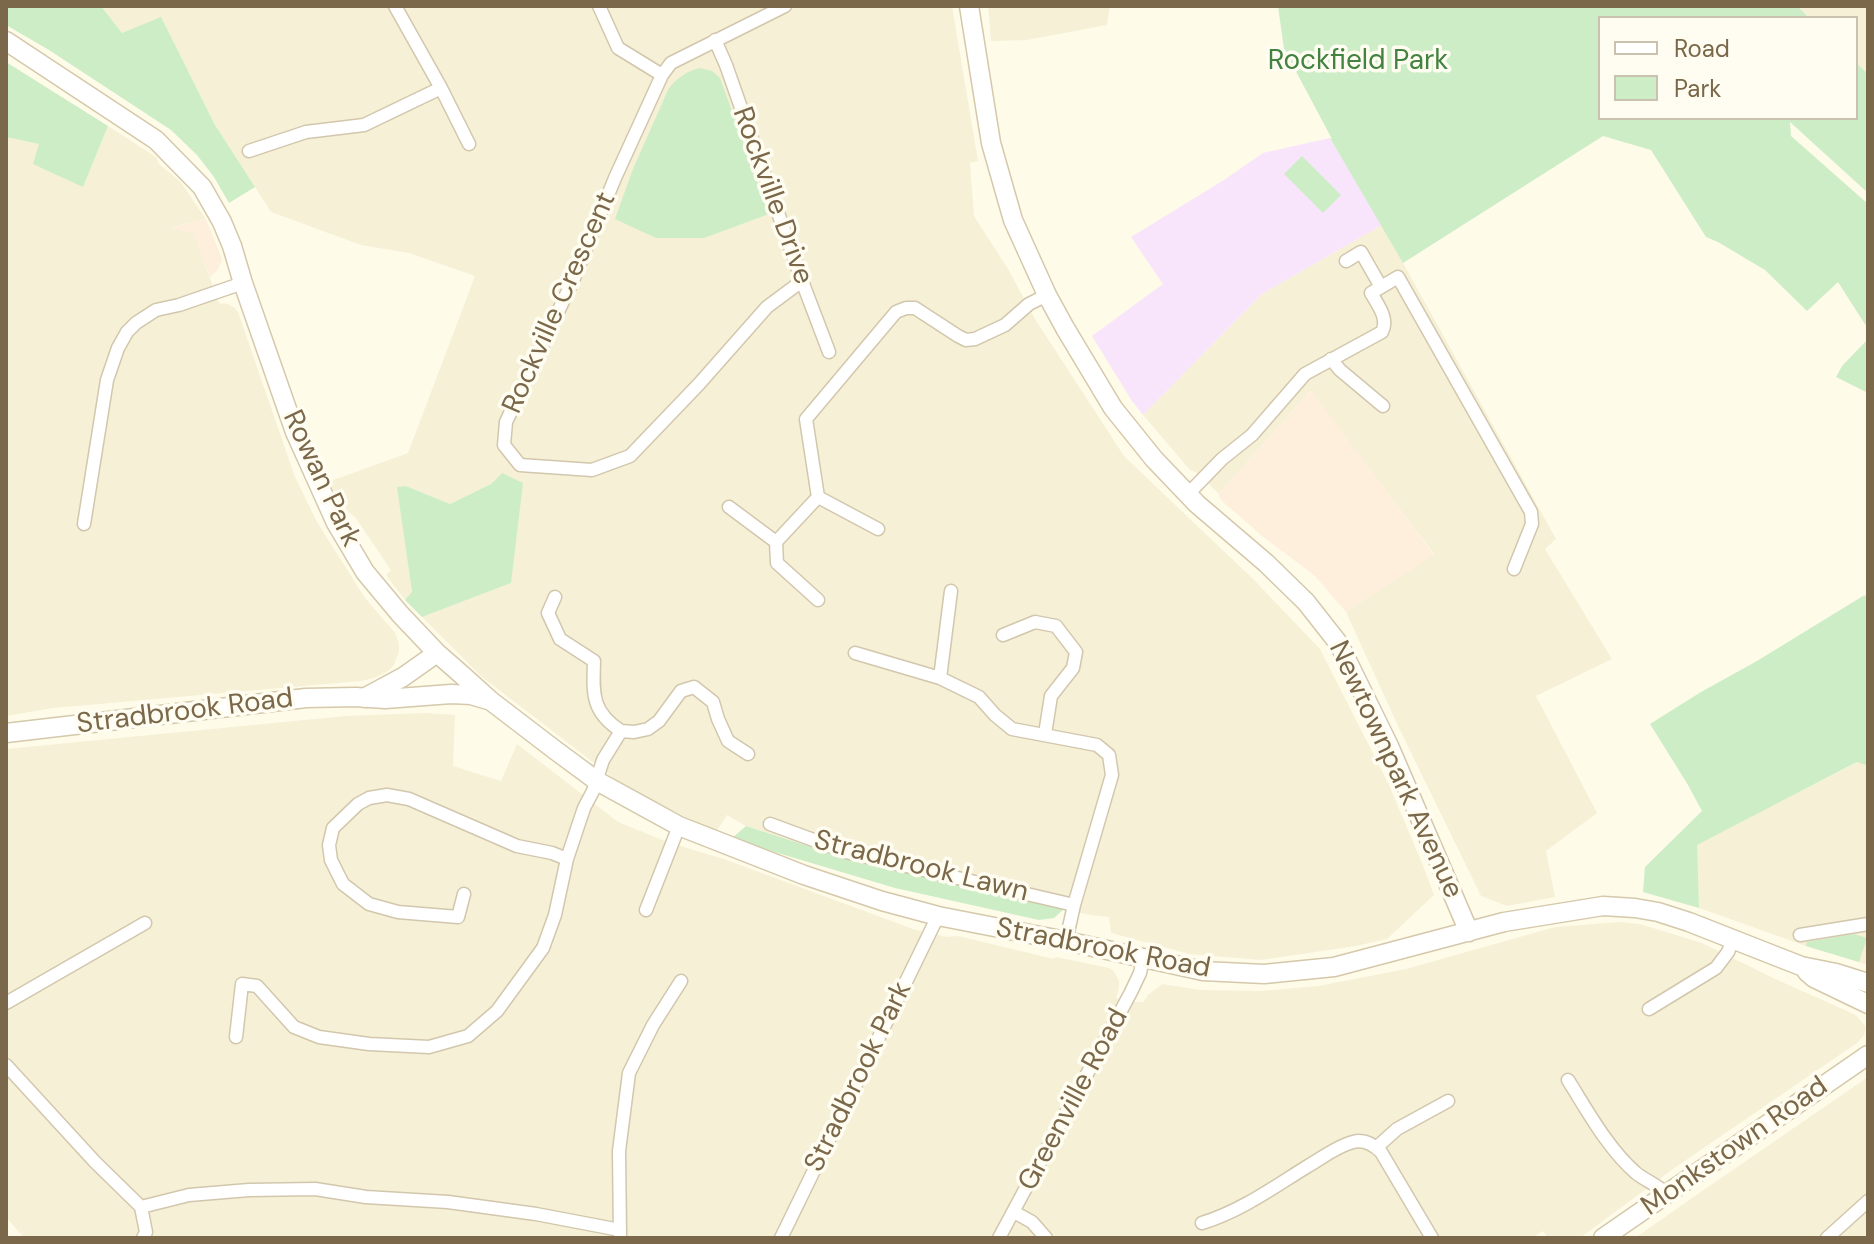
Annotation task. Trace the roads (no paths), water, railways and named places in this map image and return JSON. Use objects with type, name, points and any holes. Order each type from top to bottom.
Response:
[{"type":"main road","name":"Newtownpark Avenue","points":[[969,6],[991,143],[1013,220],[1047,295],[1113,408],[1154,459],[1306,602],[1339,644],[1389,746],[1469,932]]},
{"type":"main road","name":"Rowan Park","points":[[6,41],[156,140],[202,187],[232,246],[295,432],[336,523],[365,572],[437,653]]},
{"type":"main road","name":"Stradbrook Road","points":[[364,698],[403,677],[437,653],[491,701],[597,781],[679,826],[835,886],[938,916],[1203,971],[1264,974],[1334,967],[1519,919],[1603,906],[1658,912],[1801,966],[1868,983]]},
{"type":"main road","name":"Stradbrook Road","points":[[6,733],[306,698],[385,699],[451,694],[471,695],[491,701]]},
{"type":"main road","name":"Stradbrook Road","points":[[1801,966],[1814,978],[1868,1004]]},
{"type":"main road","name":"Monkstown Road","points":[[1603,1238],[1868,1056]]},
{"type":"street","points":[[395,6],[469,144]]},
{"type":"street","points":[[599,6],[618,48],[662,75],[671,63],[785,6]]},
{"type":"street","name":"Rockville Drive","points":[[715,40],[829,352]]},
{"type":"street","name":"Rockville Crescent","points":[[662,75],[574,278],[506,422],[504,445],[520,465],[531,466],[592,470],[630,456],[767,307],[802,281]]},
{"type":"street","points":[[249,151],[306,132],[364,125],[441,88]]},
{"type":"street","points":[[1346,261],[1361,252],[1381,287]]},
{"type":"street","points":[[1188,494],[1222,459],[1252,435],[1305,374],[1382,332],[1385,322],[1371,293],[1398,277],[1531,512],[1532,524],[1514,569]]},
{"type":"street","points":[[84,524],[107,380],[127,332],[156,310],[243,283]]},
{"type":"street","points":[[818,497],[806,419],[896,312],[915,308],[958,336],[966,340],[975,339],[1005,325],[1029,304],[1047,295]]},
{"type":"street","points":[[1331,359],[1383,406]]},
{"type":"street","points":[[818,497],[878,529]]},
{"type":"street","points":[[818,497],[776,542],[777,563],[818,600]]},
{"type":"street","points":[[729,507],[776,542]]},
{"type":"street","points":[[940,678],[951,591]]},
{"type":"street","points":[[555,597],[548,613],[560,639],[594,661],[595,704],[612,725],[621,731],[648,729],[659,721],[681,691],[694,687],[713,702],[728,741],[748,754]]},
{"type":"street","points":[[1003,635],[1035,622],[1056,626],[1076,652],[1073,668],[1051,696],[1045,734]]},
{"type":"street","points":[[855,653],[940,678],[979,697],[1012,729],[1097,745],[1109,755],[1112,775],[1066,941]]},
{"type":"street","points":[[236,1037],[242,984],[257,986],[294,1027],[319,1037],[369,1044],[429,1047],[468,1036],[497,1011],[543,948],[584,808],[603,760],[621,731]]},
{"type":"street","points":[[464,894],[458,917],[398,912],[369,904],[343,884],[331,860],[329,845],[333,828],[358,804],[369,798],[387,795],[409,799],[517,846],[567,859]]},
{"type":"street","name":"Stradbrook Lawn","points":[[770,824],[846,852],[1074,905]]},
{"type":"street","points":[[646,910],[679,826]]},
{"type":"street","name":"Stradbrook Park","points":[[781,1238],[938,916]]},
{"type":"street","points":[[6,1003],[145,923]]},
{"type":"street","points":[[1800,935],[1868,924]]},
{"type":"street","points":[[1649,1009],[1716,968],[1733,939]]},
{"type":"street","name":"Greenville Road","points":[[999,1238],[1131,992],[1143,959]]},
{"type":"street","points":[[141,1207],[189,1195],[315,1189],[521,1212],[620,1234],[619,1151],[629,1073],[653,1025],[681,981]]},
{"type":"street","points":[[6,1065],[141,1207],[146,1232],[143,1238]]},
{"type":"street","points":[[1568,1080],[1616,1152],[1637,1174],[1667,1194]]},
{"type":"street","points":[[1377,1147],[1397,1129],[1448,1101]]},
{"type":"street","points":[[1202,1223],[1242,1207],[1327,1155],[1352,1142],[1362,1141],[1377,1147],[1432,1238]]},
{"type":"street","points":[[1827,1238],[1868,1201]]},
{"type":"street","points":[[1014,1212],[1032,1222],[1046,1238]]},
{"type":"park label","name":"Rockfield Park","points":[[1358,62]]}]
